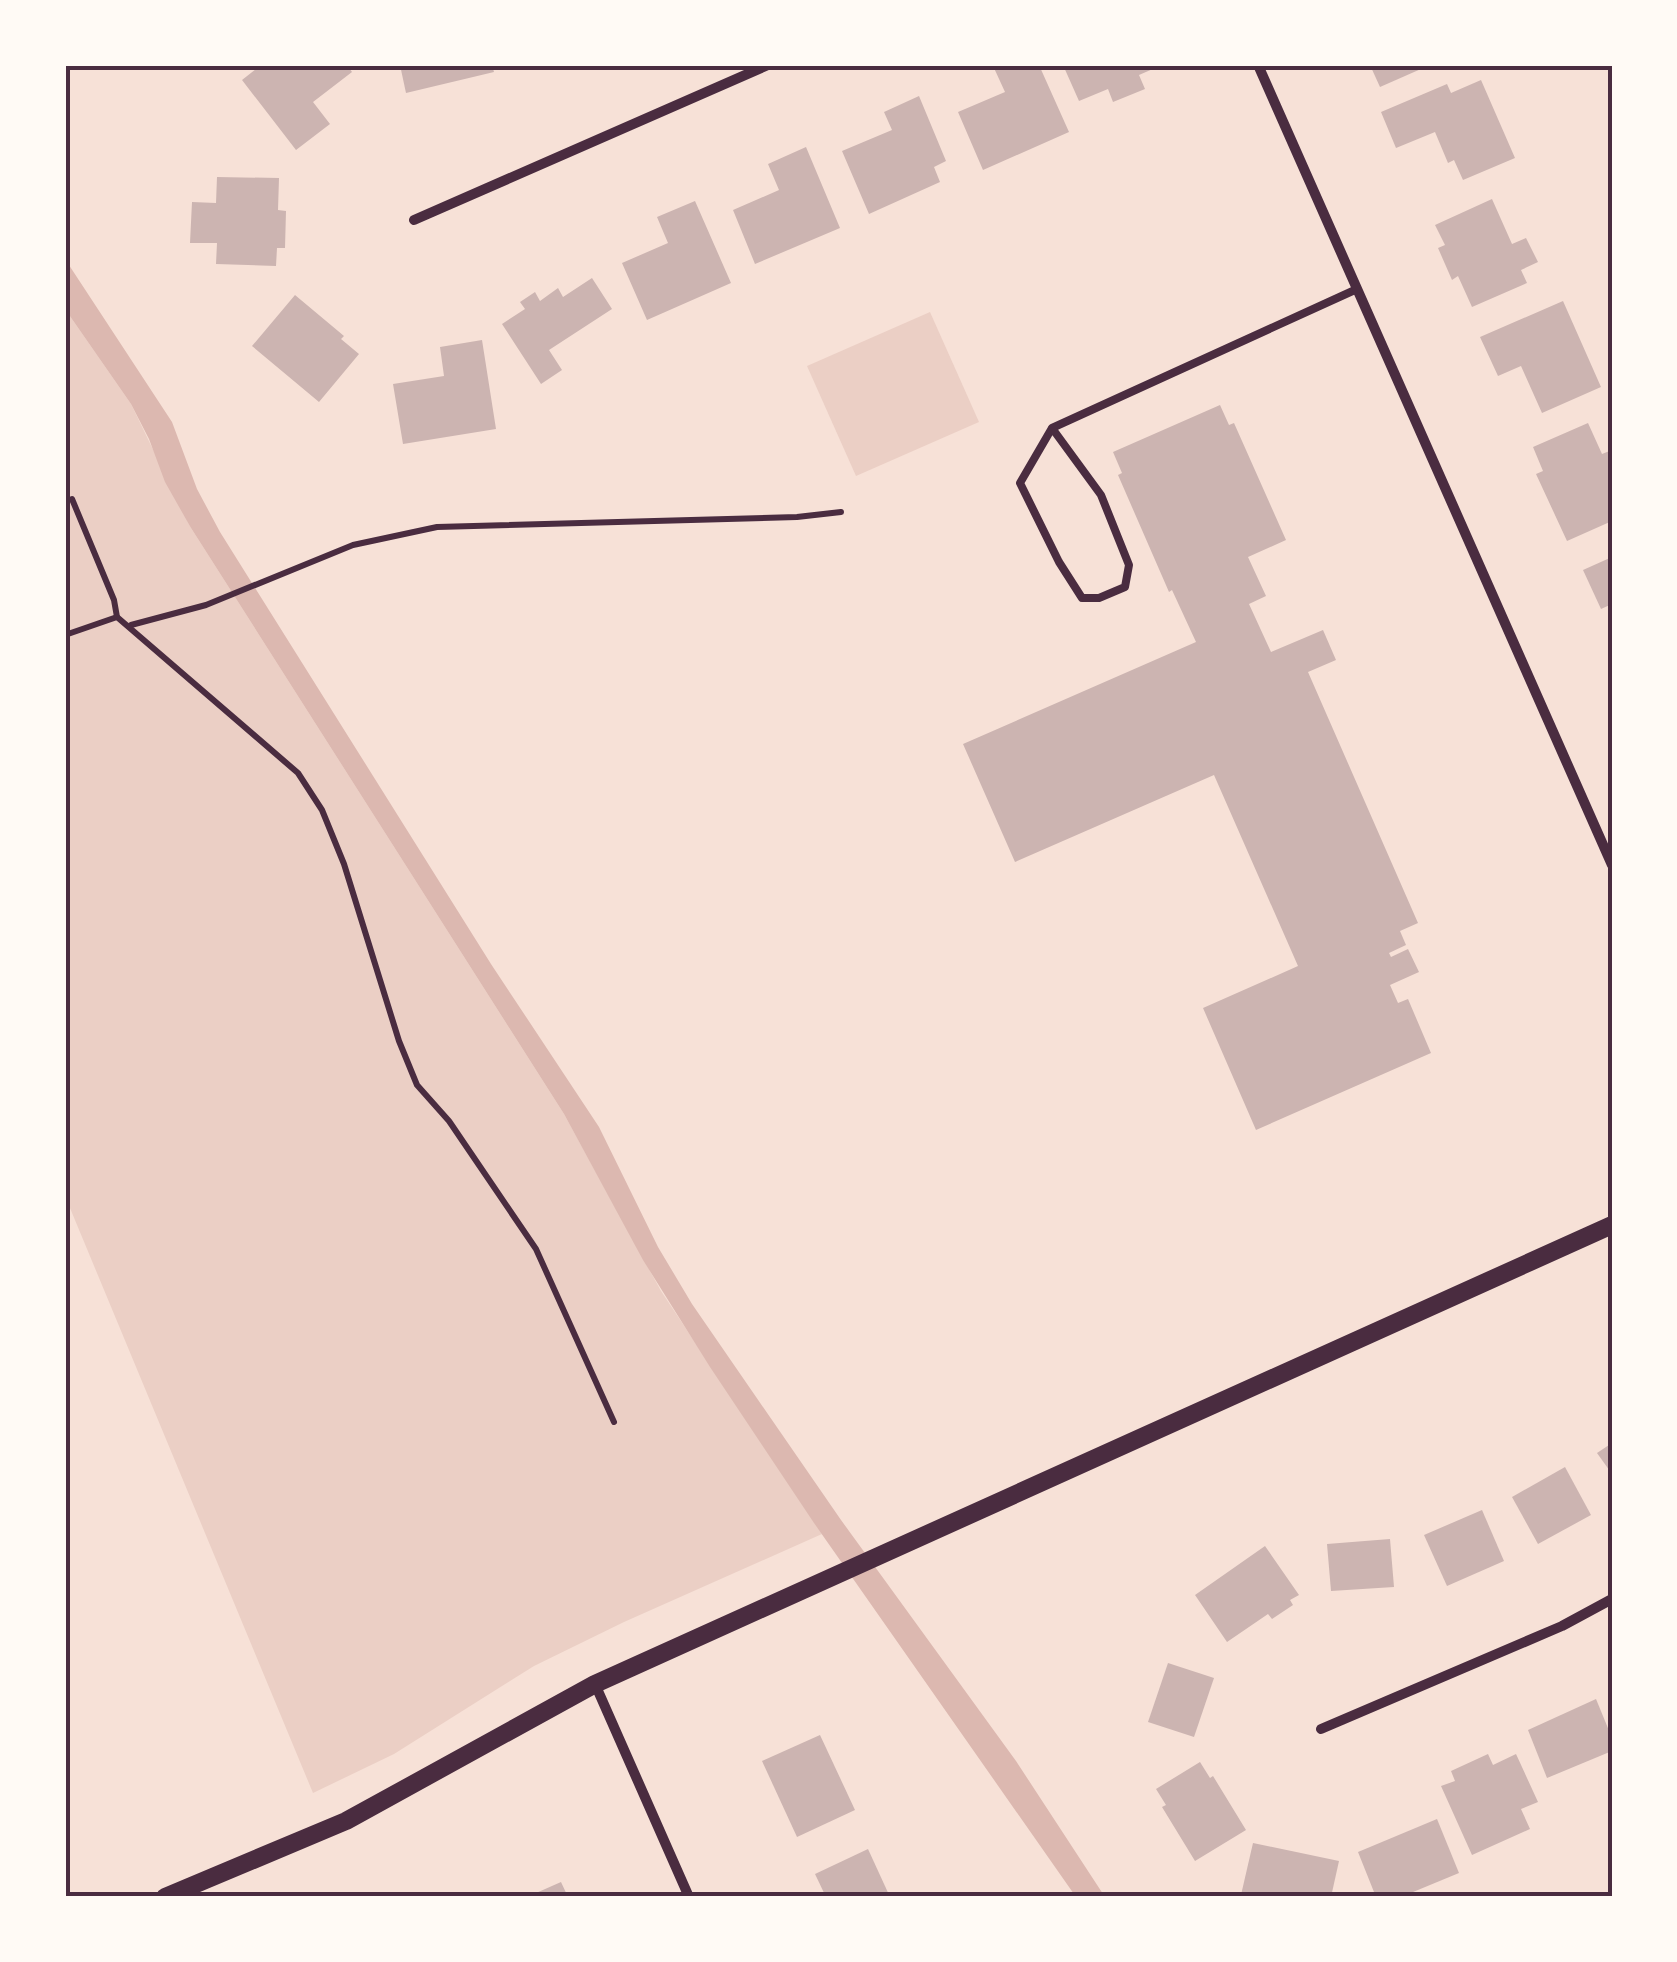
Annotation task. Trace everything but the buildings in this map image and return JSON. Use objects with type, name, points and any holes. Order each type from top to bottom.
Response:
[{"type":"street","points":[[414,220],[768,65]]},
{"type":"street","points":[[1258,65],[1612,865]]},
{"type":"street","points":[[165,1897],[346,1821],[595,1684],[1612,1225]]},
{"type":"street","points":[[1322,1729],[1562,1626],[1612,1599]]},
{"type":"street","points":[[595,1684],[689,1897]]},
{"type":"lane","points":[[1052,428],[1102,496],[1129,565],[1125,587],[1099,598],[1082,598],[1059,562],[1020,482],[1052,428],[1357,289]]},
{"type":"path","points":[[72,499],[114,600],[116,616],[298,773],[322,810],[344,864],[399,1042],[417,1085],[449,1121],[536,1249],[614,1422]]},
{"type":"path","points":[[130,626],[206,605],[353,545],[437,527],[778,518],[841,512]]},
{"type":"path","points":[[65,635],[116,616]]},
{"type":"shaded area","points":[[65,259],[172,422],[197,489],[220,532],[491,964],[599,1127],[658,1247],[692,1304],[841,1520],[1016,1761],[1105,1897],[1076,1897],[814,1523],[710,1367],[643,1260],[564,1114],[191,528],[165,482],[131,404],[65,309]]},
{"type":"shaded area","points":[[65,309],[131,404],[191,528],[564,1114],[661,1291],[822,1534],[534,1666],[394,1754],[313,1793],[65,1196]]},
{"type":"shaded area","points":[[930,312],[979,422],[856,476],[807,366]]}]
